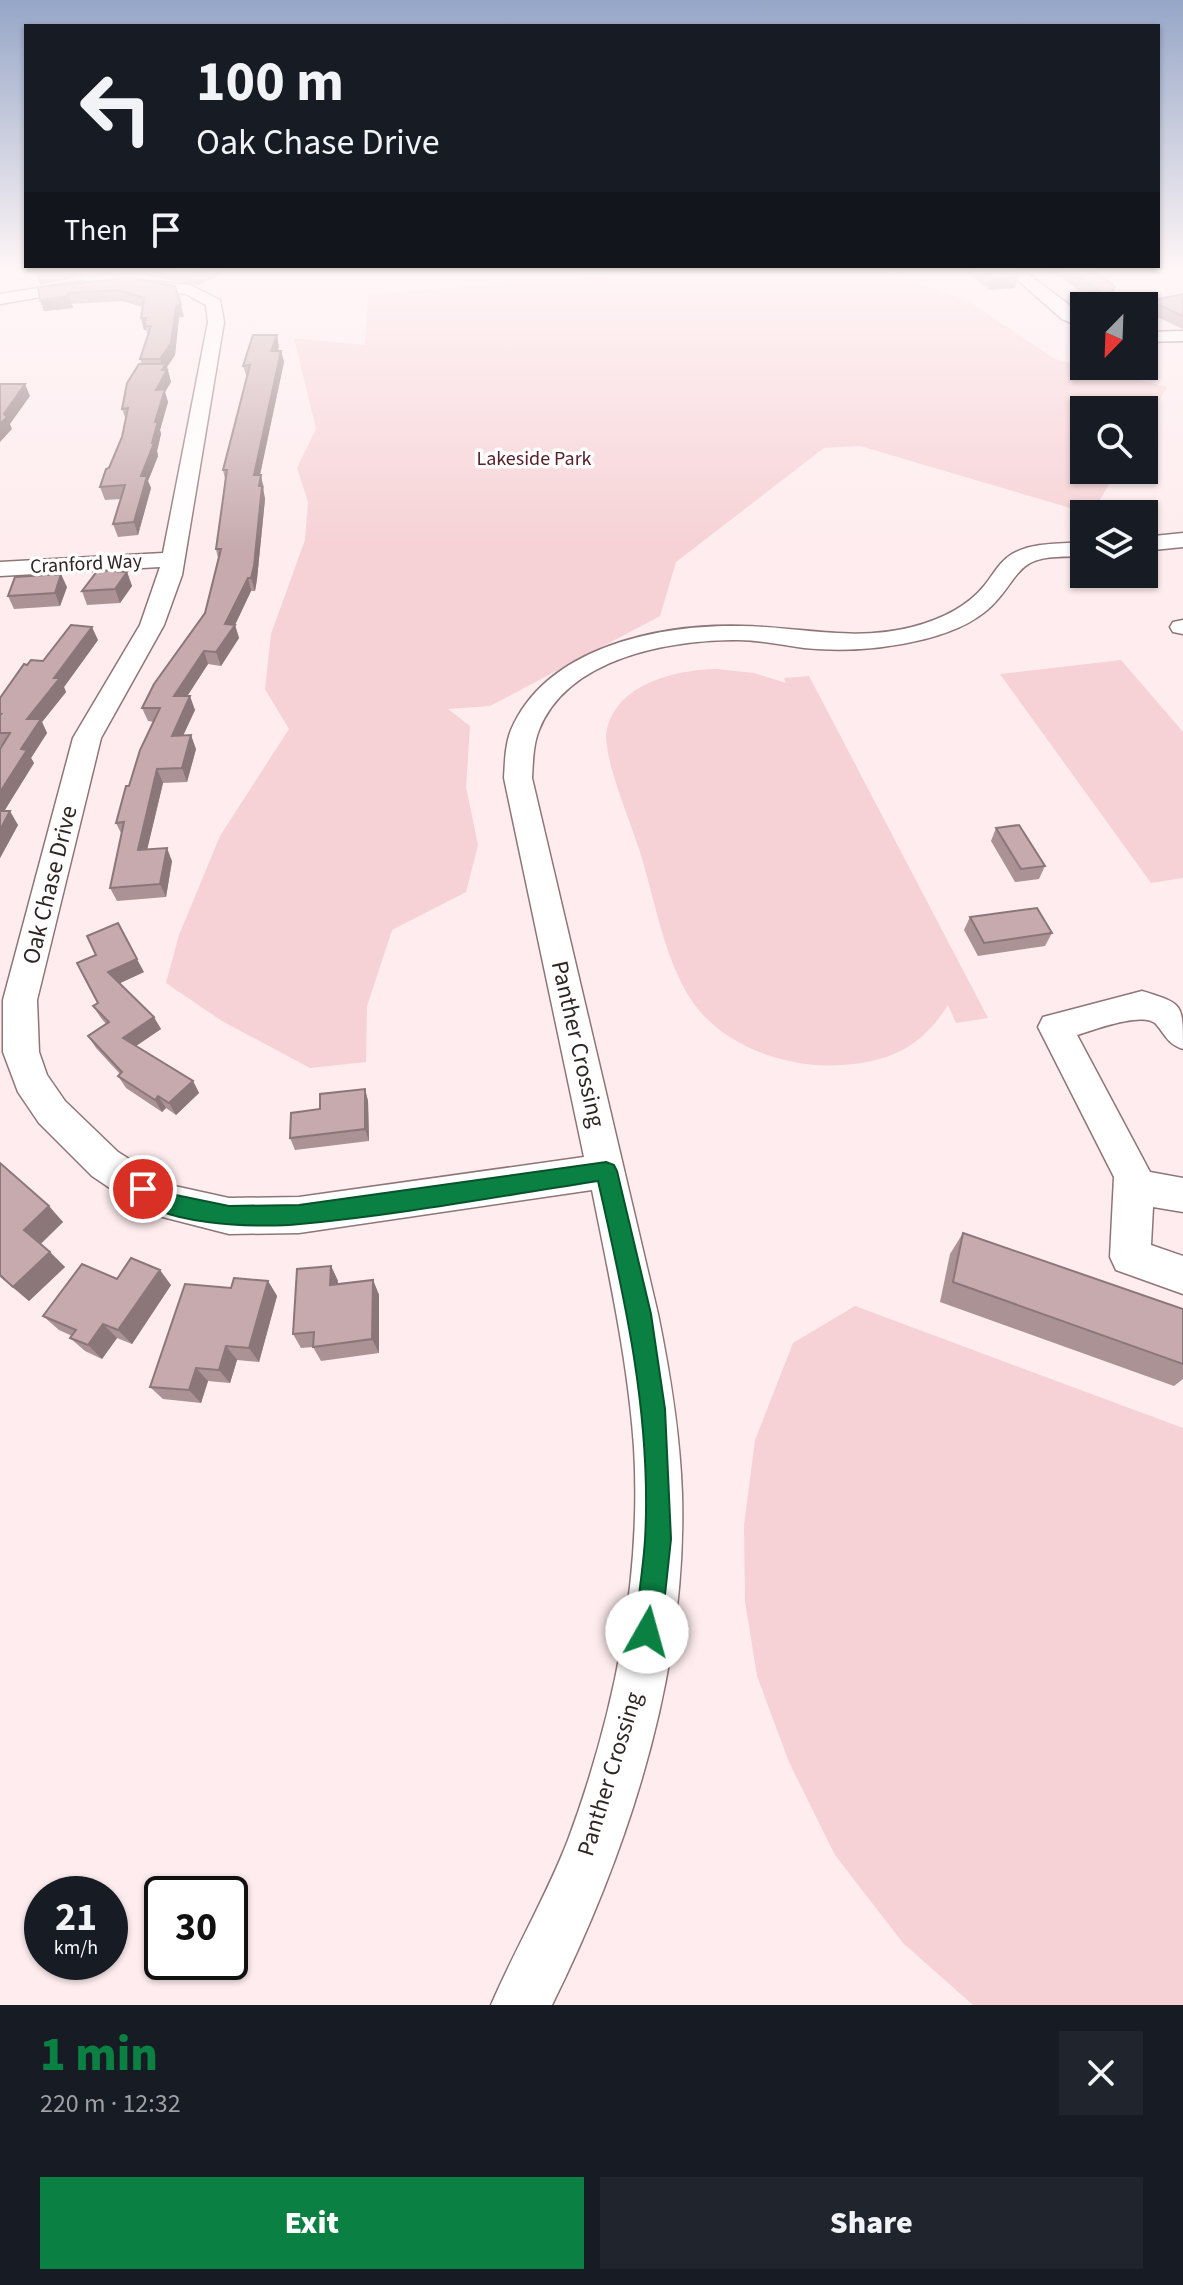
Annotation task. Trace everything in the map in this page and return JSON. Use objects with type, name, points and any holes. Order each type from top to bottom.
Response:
[{"type":"street","name":"Oak Chase Drive","points":[[208,365],[173,559],[152,625],[87,738],[20,1000],[21,1052],[31,1081],[52,1112],[105,1164],[161,1201],[229,1216],[299,1215],[606,1171]]},
{"type":"street","points":[[1158,543],[1183,540]]},
{"type":"street","name":"Panther Crossing","points":[[521,2005],[551,1948],[605,1807],[630,1722],[647,1632],[658,1539],[651,1393],[640,1314],[518,778],[519,753],[526,727],[555,688],[596,661],[666,637],[739,633],[855,643],[918,634],[948,625],[978,606],[1007,570],[1024,557],[1070,551]]},
{"type":"street","name":"Cranford Way","points":[[0,569],[173,559]]},
{"type":"street","points":[[1183,1035],[1165,1011],[1142,1004],[1055,1027],[1133,1176],[1135,1187],[1130,1257],[1183,1275]]},
{"type":"street","points":[[1135,1187],[1183,1195]]},
{"type":"green space","name":"Lakeside Park","points":[[300,365],[1070,365],[1070,380],[1139,380],[1167,387],[1158,402],[1158,396],[1070,396],[1070,484],[1109,484],[1100,500],[1070,500],[1070,508],[860,446],[824,448],[676,562],[660,616],[490,706],[448,709],[470,726],[466,787],[478,845],[466,892],[392,930],[367,1006],[366,1062],[310,1068],[222,1021],[166,983],[179,935],[220,836],[289,729],[265,689],[271,634],[305,540],[308,502],[297,468],[316,429]]},
{"type":"green space","points":[[1121,660],[1183,732],[1183,878],[1151,883],[1000,674]]},
{"type":"green space","points":[[716,669],[754,673],[786,683],[784,678],[809,676],[988,1018],[956,1023],[948,1005],[916,1041],[890,1056],[860,1063],[822,1065],[779,1059],[739,1043],[705,1017],[692,1001],[667,948],[615,778],[606,736],[620,704],[632,693],[664,677]]},
{"type":"green space","points":[[855,1306],[1183,1428],[1183,2005],[973,2005],[903,1943],[835,1855],[789,1762],[757,1676],[745,1601],[744,1525],[755,1440],[793,1343]]},
{"type":"building","points":[[139,365],[166,365],[162,370],[167,370],[156,390],[165,389],[155,422],[158,421],[154,443],[141,476],[147,476],[134,522],[113,524],[125,485],[100,487],[122,437],[128,408],[122,409],[127,383]]},
{"type":"building","points":[[243,365],[278,365],[254,475],[261,475],[259,486],[262,486],[251,578],[248,578],[225,624],[235,625],[216,652],[204,651],[174,696],[190,696],[172,736],[191,735],[182,768],[157,769],[138,850],[167,848],[160,884],[110,888],[124,822],[116,823],[126,786],[129,786],[140,750],[160,708],[142,708],[154,684],[205,613],[221,549],[216,549],[227,470],[223,470],[250,365]]},
{"type":"building","points":[[0,384],[25,384],[0,424]]},
{"type":"building","points":[[98,570],[127,572],[115,589],[82,591]]},
{"type":"building","points":[[61,574],[55,593],[8,596],[15,577]]},
{"type":"building","points":[[71,625],[92,627],[54,678],[60,678],[27,719],[41,719],[21,749],[27,750],[0,792],[0,749],[10,733],[0,733],[0,698],[24,664],[31,660],[43,661]]},
{"type":"building","points":[[0,811],[10,811],[0,830]]},
{"type":"building","points":[[1019,825],[1045,866],[1021,869],[996,828]]},
{"type":"building","points":[[1037,908],[1052,933],[984,943],[970,917]]},
{"type":"building","points":[[118,923],[137,959],[108,972],[154,1017],[123,1038],[193,1081],[169,1103],[158,1096],[155,1100],[118,1076],[122,1072],[88,1036],[109,1022],[93,1006],[98,1003],[77,963],[96,955],[87,936]]},
{"type":"building","points":[[365,1089],[365,1129],[290,1138],[291,1113],[320,1109],[320,1094]]},
{"type":"building","points":[[0,1163],[49,1206],[24,1230],[50,1252],[13,1287],[0,1275]]},
{"type":"building","points":[[963,1233],[1183,1309],[1183,1364],[953,1282]]},
{"type":"building","points":[[131,1258],[160,1270],[118,1330],[103,1324],[88,1345],[70,1338],[76,1330],[43,1316],[82,1264],[117,1279]]},
{"type":"building","points":[[331,1266],[330,1285],[373,1280],[372,1339],[313,1347],[314,1332],[293,1334],[297,1269]]},
{"type":"building","points":[[234,1278],[268,1281],[249,1348],[226,1346],[219,1370],[196,1368],[189,1390],[150,1387],[185,1284],[231,1288]]},
{"type":"route","points":[[143,1189],[161,1201],[229,1216],[299,1215],[606,1171],[640,1314],[654,1409],[658,1539],[647,1632]]}]
